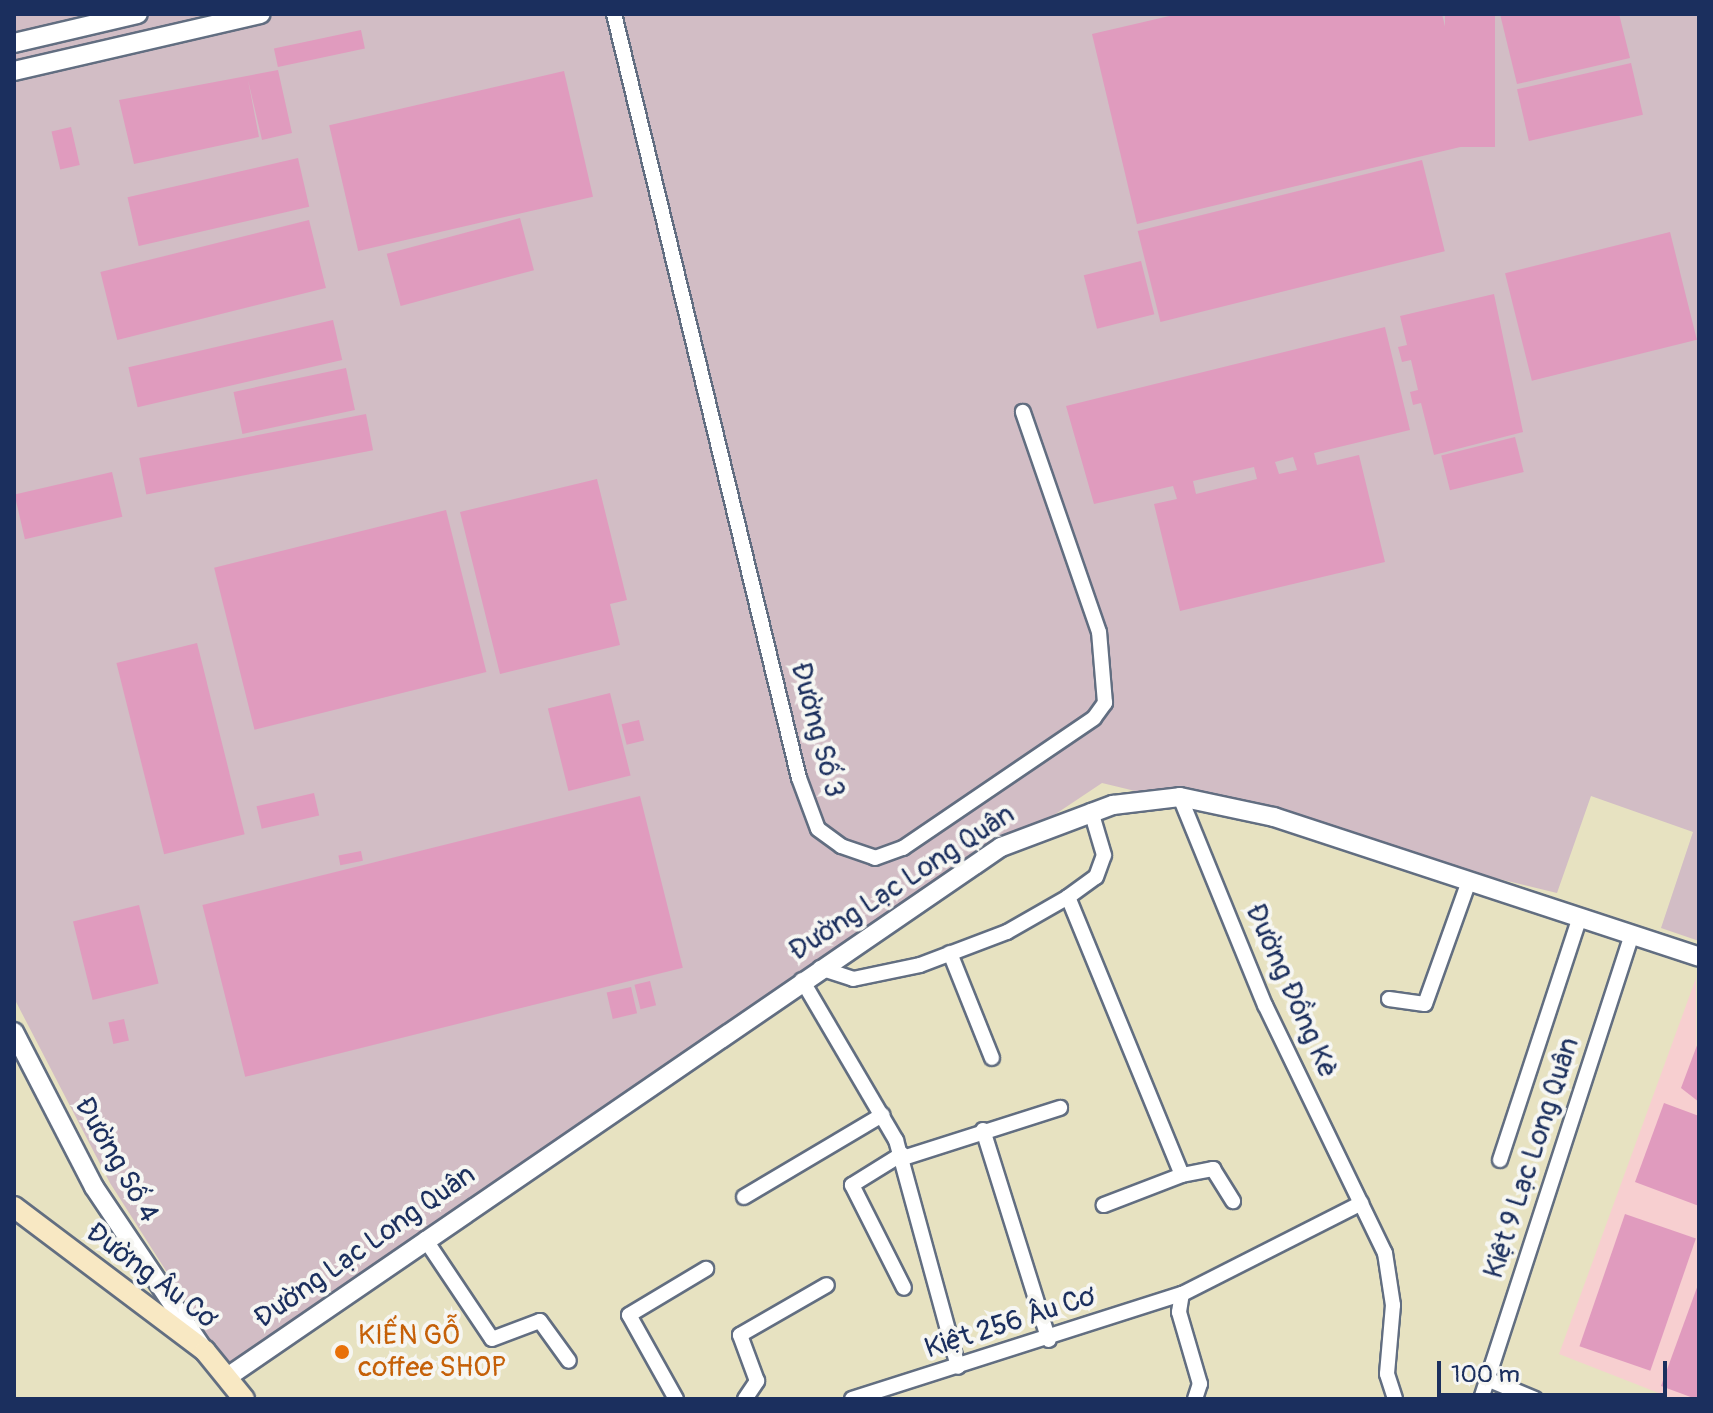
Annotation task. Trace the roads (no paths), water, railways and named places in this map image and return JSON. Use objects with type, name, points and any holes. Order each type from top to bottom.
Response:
[{"type":"main road","name":"Đường Âu Cơ","points":[[14,1207],[205,1351],[229,1376],[244,1399]]},
{"type":"street","points":[[14,43],[138,14]]},
{"type":"street","points":[[14,71],[260,14]]},
{"type":"street","name":"Đường Số 3","points":[[614,14],[799,778],[818,829],[841,846],[875,858],[903,848],[1094,718],[1105,703],[1099,632],[1023,412]]},
{"type":"street","name":"Đường Lạc Long Quân","points":[[229,1376],[802,980],[1001,847],[1091,811],[1180,797],[1274,817],[1699,957]]},
{"type":"street","name":"Đường Đồng Kè","points":[[1180,797],[1265,1005],[1385,1253],[1393,1305],[1387,1374],[1395,1399]]},
{"type":"street","points":[[820,968],[853,979],[950,953],[1068,897],[1096,877],[1104,855],[1091,811]]},
{"type":"street","points":[[1389,999],[1425,1004],[1469,881]]},
{"type":"street","points":[[1068,897],[1180,1168]]},
{"type":"street","points":[[1500,1160],[1580,917]]},
{"type":"street","name":"Kiệt 9 Lạc Long Quân","points":[[1481,1399],[1632,934]]},
{"type":"street","points":[[950,953],[992,1058]]},
{"type":"street","points":[[802,980],[882,1115],[902,1156],[941,1293],[958,1367]]},
{"type":"street","name":"Đường Số 4","points":[[14,1032],[94,1187],[205,1351]]},
{"type":"street","points":[[904,1288],[852,1185],[902,1156],[1060,1108]]},
{"type":"street","points":[[744,1197],[882,1115]]},
{"type":"street","points":[[983,1130],[1049,1340]]},
{"type":"street","points":[[1104,1205],[1180,1168],[1213,1169],[1233,1201]]},
{"type":"street","points":[[1195,1399],[1200,1384],[1179,1312],[1182,1294],[1361,1203]]},
{"type":"street","points":[[425,1239],[492,1339],[540,1321],[569,1361]]},
{"type":"street","points":[[676,1399],[629,1315],[706,1269]]},
{"type":"street","points":[[745,1399],[757,1381],[740,1335],[827,1285]]},
{"type":"street","name":"Kiệt 256 Âu Cơ","points":[[852,1399],[1049,1340],[1182,1294]]},
{"type":"street","points":[[1487,1379],[1535,1399]]},
{"type":"place","name":"KIẾN GỖ coffee SHOP","points":[[342,1352]]}]
